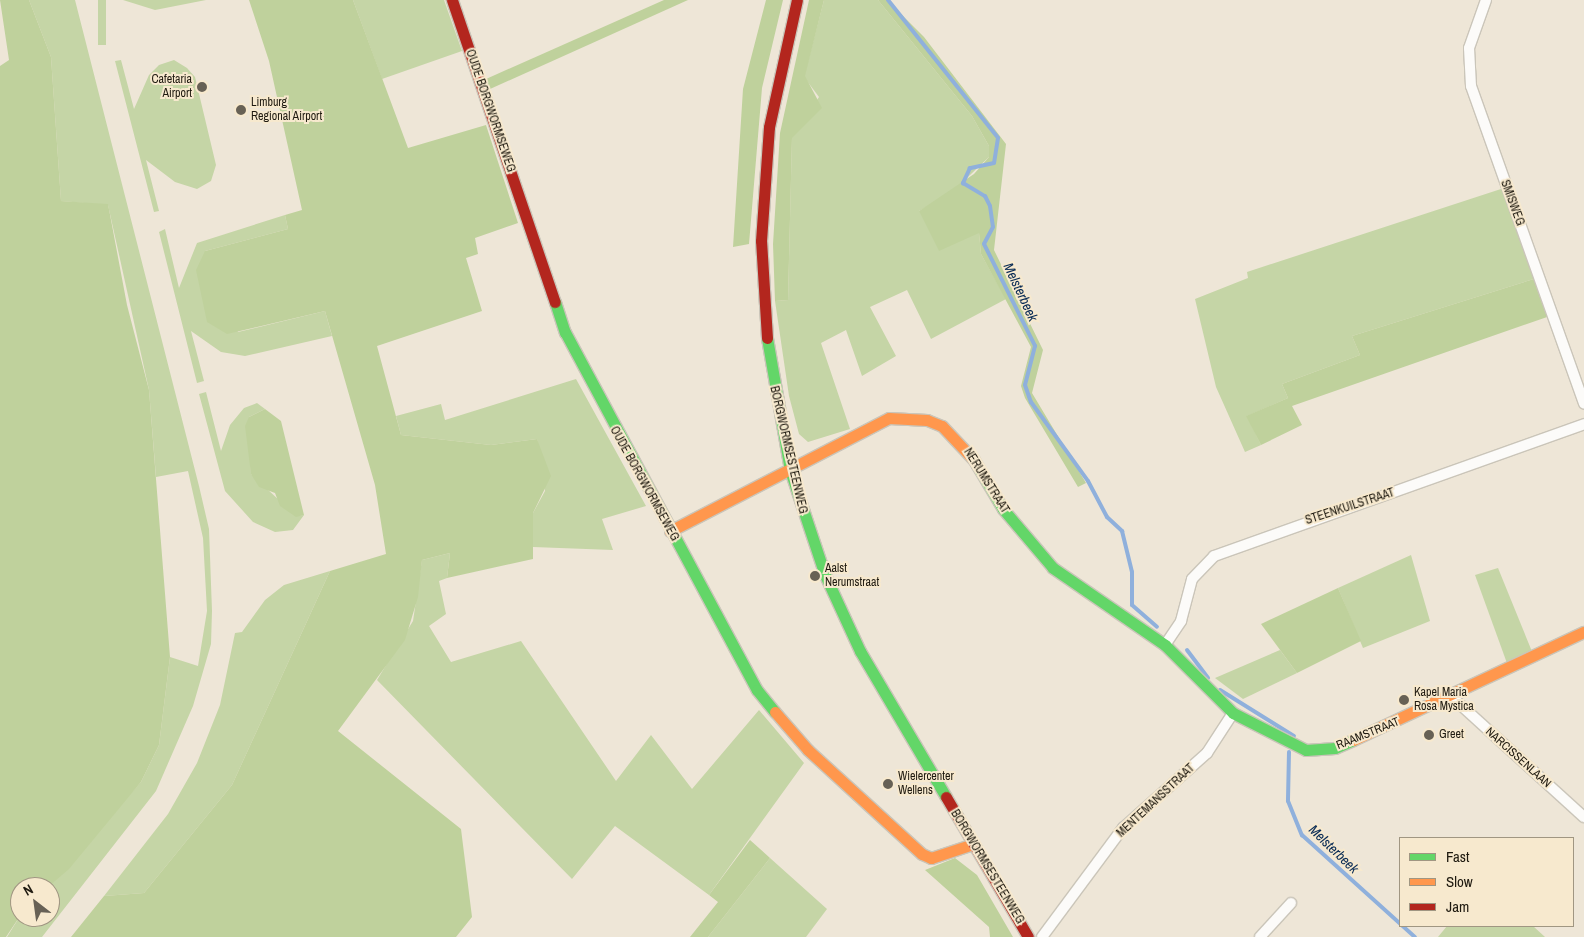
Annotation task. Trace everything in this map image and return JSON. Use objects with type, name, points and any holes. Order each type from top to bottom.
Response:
[{"type":"street","name":"OUDE BORGWORMSEWEG","points":[[452,0],[565,332],[670,531],[757,690],[808,750],[922,854],[932,858],[973,844]]},
{"type":"street","name":"BORGWORMSESTEENWEG","points":[[797,0],[769,127],[761,241],[768,357],[790,470],[805,521],[844,617],[1028,937]]},
{"type":"street","name":"SMISWEG","points":[[1486,0],[1470,48],[1471,86],[1584,403]]},
{"type":"street","name":"NERUMSTRAAT","points":[[670,531],[889,418],[911,416],[942,426],[968,450],[1008,516],[1052,568],[1165,644],[1232,712]]},
{"type":"street","name":"STEENKUILSTRAAT","points":[[1165,644],[1181,621],[1192,579],[1220,553],[1584,424]]},
{"type":"street","name":"RAAMSTRAAT","points":[[1232,712],[1306,750],[1320,751],[1453,698],[1584,632]]},
{"type":"street","name":"NARCISSENLAAN","points":[[1453,698],[1584,817]]},
{"type":"street","name":"MENTEMANSSTRAAT","points":[[1042,937],[1123,828],[1208,753],[1232,712]]},
{"type":"street","points":[[1260,937],[1291,904]]},
{"type":"green space","points":[[0,0],[29,0],[51,57],[61,201],[108,204],[127,305],[149,390],[170,657],[159,745],[141,782],[69,869],[60,877],[10,877],[10,927],[13,927],[6,937],[0,937],[0,66],[9,60]]},
{"type":"green space","points":[[29,0],[75,0],[209,529],[212,611],[211,644],[193,706],[156,791],[60,914],[60,877],[57,877],[141,782],[159,745],[170,657],[198,666],[207,611],[203,538],[188,471],[156,477],[149,390],[108,205],[61,201],[51,57]]},
{"type":"green space","points":[[98,0],[106,0],[106,45],[98,45]]},
{"type":"green space","points":[[123,0],[206,0],[155,10]]},
{"type":"green space","points":[[249,0],[353,0],[408,148],[486,125],[518,223],[475,238],[478,254],[466,258],[482,311],[377,346],[401,435],[491,445],[537,439],[551,476],[533,513],[533,559],[447,578],[450,553],[422,560],[418,597],[405,640],[338,731],[461,829],[472,917],[456,937],[71,937],[104,896],[144,893],[232,785],[330,571],[386,554],[375,485],[325,311],[227,334],[207,322],[196,270],[205,251],[288,229],[285,215],[302,210],[269,61]]},
{"type":"green space","points":[[353,0],[444,0],[462,51],[382,79]]},
{"type":"green space","points":[[664,0],[688,0],[490,89],[486,79]]},
{"type":"green space","points":[[766,0],[783,0],[762,88],[749,244],[733,247],[743,89]]},
{"type":"green space","points":[[809,0],[824,0],[805,76],[822,108],[792,138],[788,300],[775,301],[773,244],[780,133]]},
{"type":"green space","points":[[824,0],[878,0],[972,116],[989,146],[989,157],[951,193],[919,211],[979,233],[981,254],[1006,299],[931,339],[907,290],[870,307],[896,356],[862,376],[846,330],[821,343],[850,429],[808,442],[799,434],[789,396],[775,301],[788,300],[792,137],[819,97],[804,77]]},
{"type":"green space","points":[[878,0],[887,0],[924,37],[1006,144],[994,250],[1043,350],[1032,393],[1086,483],[1078,487],[1025,398],[1021,386],[1031,347],[981,254],[979,233],[939,251],[919,211],[974,174],[989,157],[989,146],[972,116]]},
{"type":"green space","points":[[121,60],[134,109],[149,75],[159,65],[174,60],[187,68],[195,77],[216,165],[211,181],[197,189],[175,182],[146,160],[159,211],[154,212],[115,61]]},
{"type":"green space","points":[[1504,188],[1537,278],[1352,336],[1360,355],[1282,384],[1288,398],[1247,416],[1261,445],[1245,452],[1216,387],[1195,299],[1248,278],[1247,272]]},
{"type":"green space","points":[[285,215],[288,229],[205,251],[238,332],[325,311],[332,336],[245,356],[221,352],[191,331],[204,381],[197,383],[159,232],[165,229],[179,288],[197,243]]},
{"type":"green space","points":[[1537,278],[1550,316],[1292,406],[1302,425],[1261,445],[1246,416],[1288,398],[1282,384],[1360,355],[1352,336]]},
{"type":"green space","points":[[576,379],[646,506],[602,519],[613,550],[533,547],[533,513],[545,491],[537,439],[491,445],[401,435],[396,416],[441,404],[445,420]]},
{"type":"green space","points":[[206,392],[221,451],[230,425],[244,408],[257,403],[265,409],[249,417],[251,474],[296,516],[304,515],[293,530],[275,532],[253,522],[225,491],[199,394]]},
{"type":"green space","points":[[265,409],[281,421],[304,515],[296,517],[280,506],[275,493],[259,487],[251,474],[245,426],[249,417]]},
{"type":"green space","points":[[450,553],[447,578],[439,581],[446,614],[429,626],[451,662],[521,641],[616,781],[651,735],[692,789],[759,710],[804,763],[709,895],[615,826],[572,879],[377,680],[413,621],[422,560]]},
{"type":"green space","points":[[1411,555],[1430,621],[1363,648],[1338,588]]},
{"type":"green space","points":[[1498,568],[1533,654],[1508,666],[1475,575]]},
{"type":"green space","points":[[330,571],[232,785],[144,893],[104,896],[168,814],[197,763],[220,705],[235,633],[242,632],[265,600],[284,585]]},
{"type":"green space","points":[[1338,588],[1361,641],[1297,673],[1261,624]]},
{"type":"green space","points":[[1280,650],[1297,673],[1243,699],[1215,678]]},
{"type":"green space","points":[[750,840],[770,858],[708,937],[690,937],[718,902],[709,895]]},
{"type":"green space","points":[[770,858],[827,909],[806,937],[708,937]]},
{"type":"green space","points":[[955,858],[977,875],[1013,937],[990,937],[989,927],[925,870]]},
{"type":"green space","points":[[13,927],[50,927],[42,937],[7,937]]},
{"type":"green space","points":[[1446,927],[1534,927],[1545,937],[1438,937]]},
{"type":"waterway","name":"Melsterbeek","points":[[888,0],[998,138],[994,163],[970,168],[963,183],[985,196],[990,206],[993,227],[984,244],[1035,346],[1025,385],[1031,402],[1088,481],[1107,517],[1122,531],[1132,572],[1132,605],[1157,627]]},
{"type":"waterway","name":"Melsterbeek","points":[[1187,650],[1208,678]]},
{"type":"waterway","name":"Melsterbeek","points":[[1220,690],[1294,736]]},
{"type":"waterway","name":"Melsterbeek","points":[[1289,752],[1288,801],[1302,835],[1399,923]]},
{"type":"waterway","name":"Melsterbeek","points":[[1404,927],[1415,937]]},
{"type":"traffic: fast","points":[[555,302],[565,332],[757,690],[775,712]]},
{"type":"traffic: fast","points":[[767,338],[790,470],[825,575],[860,651],[946,797]]},
{"type":"traffic: fast","points":[[974,460],[1003,509],[1053,568],[1165,645],[1233,713],[1306,750],[1335,748],[1353,740]]},
{"type":"traffic: slow","points":[[670,531],[889,418],[927,420],[942,426],[974,460]]},
{"type":"traffic: slow","points":[[1353,740],[1584,632]]},
{"type":"traffic: slow","points":[[775,712],[808,750],[922,854],[931,858],[973,844]]},
{"type":"traffic: jam","points":[[452,0],[555,302]]},
{"type":"traffic: jam","points":[[767,338],[761,241],[769,127],[797,0]]},
{"type":"traffic: jam","points":[[946,797],[1028,937]]},
{"type":"place","name":"Cafetaria Airport","points":[[202,87]]},
{"type":"place","name":"Limburg Regional Airport","points":[[241,110]]},
{"type":"place","name":"Aalst Nerumstraat","points":[[815,576]]},
{"type":"place","name":"Kapel Maria Rosa Mystica","points":[[1404,700]]},
{"type":"place","name":"Greet","points":[[1429,735]]},
{"type":"place","name":"Wielercenter Wellens","points":[[888,784]]}]
